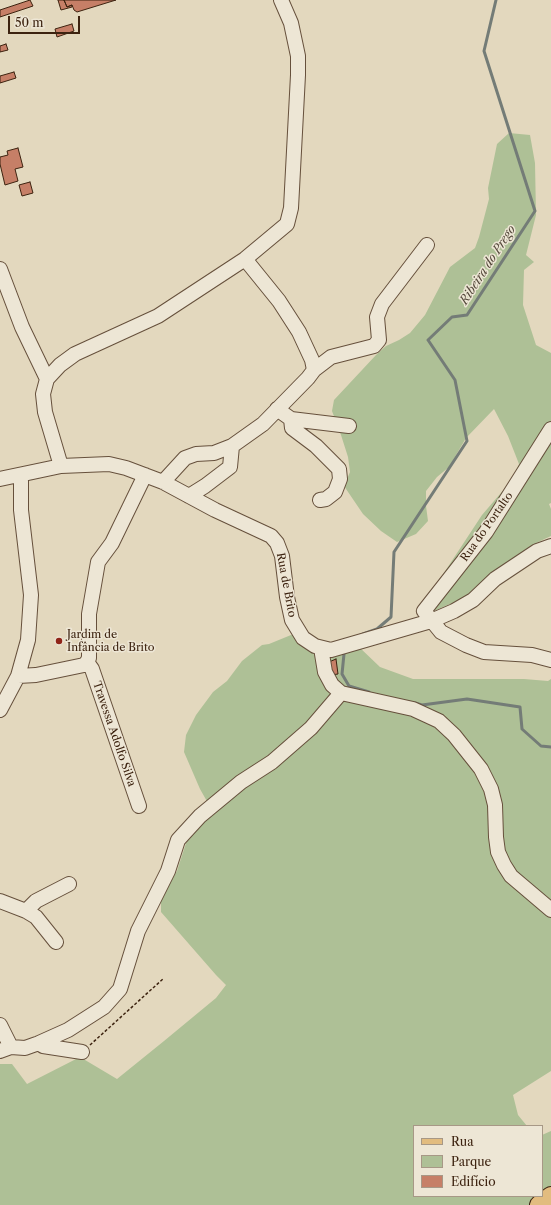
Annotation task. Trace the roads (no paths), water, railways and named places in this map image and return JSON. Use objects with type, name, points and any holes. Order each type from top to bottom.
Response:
[{"type":"main road","points":[[539,1205],[551,1196]]},
{"type":"street","points":[[61,466],[45,412],[44,394],[47,379],[60,365],[75,354],[158,316],[245,259],[287,224],[290,218],[298,56],[291,23],[281,0]]},
{"type":"street","points":[[163,482],[185,458],[196,454],[214,453],[232,446],[263,424],[314,370],[331,356],[374,346],[379,340],[377,317],[382,304],[427,245]]},
{"type":"street","points":[[245,259],[279,301],[299,332],[312,360],[314,370]]},
{"type":"street","points":[[0,269],[22,327],[47,379]]},
{"type":"street","points":[[277,409],[290,419],[349,426]]},
{"type":"street","points":[[290,419],[292,428],[316,446],[339,469],[340,479],[335,492],[326,499],[320,500]]},
{"type":"street","name":"Rua do Portalto","points":[[431,621],[424,611],[486,532],[551,429]]},
{"type":"street","points":[[189,496],[230,467],[232,446]]},
{"type":"street","name":"Rua de Brito","points":[[0,479],[61,466],[109,464],[126,468],[163,482],[271,536],[277,543],[282,556],[287,596],[292,620],[303,638],[321,648]]},
{"type":"street","points":[[0,710],[18,676],[28,640],[31,595],[21,510],[21,475]]},
{"type":"street","points":[[18,676],[36,675],[84,665],[87,662],[89,658],[89,614],[98,562],[112,543],[144,475]]},
{"type":"street","points":[[551,546],[537,552],[495,579],[474,600],[454,611],[431,621],[331,650],[321,648],[325,672],[332,685],[341,693],[413,709],[439,721],[454,735],[481,769],[491,789],[495,805],[498,852],[504,865],[511,876],[551,910]]},
{"type":"street","points":[[431,621],[441,632],[466,646],[484,652],[532,654],[551,660]]},
{"type":"street","name":"Travessa Adolfo Silva","points":[[87,662],[92,669],[139,806]]},
{"type":"street","points":[[0,1025],[5,1049],[26,1048],[68,1030],[104,1007],[120,989],[138,931],[168,871],[178,840],[200,816],[240,782],[272,762],[311,728],[341,693]]},
{"type":"street","points":[[26,911],[36,901],[69,884]]},
{"type":"street","points":[[0,901],[26,911],[36,917],[56,942]]},
{"type":"street","points":[[39,1043],[43,1046],[82,1052]]},
{"type":"waterway","name":"Ribeira do Prego","points":[[363,634],[377,629],[391,617],[394,552],[467,441],[455,380],[428,340],[452,317],[467,315],[535,211],[484,51],[496,0]]},
{"type":"waterway","name":"Ribeira do Prego","points":[[344,654],[342,674],[349,686],[369,692]]},
{"type":"waterway","name":"Ribeira do Prego","points":[[415,703],[422,705],[467,699],[520,707],[522,729],[541,746],[551,747]]},
{"type":"place","name":"Jardim de Infância de Brito","points":[[59,641]]}]
